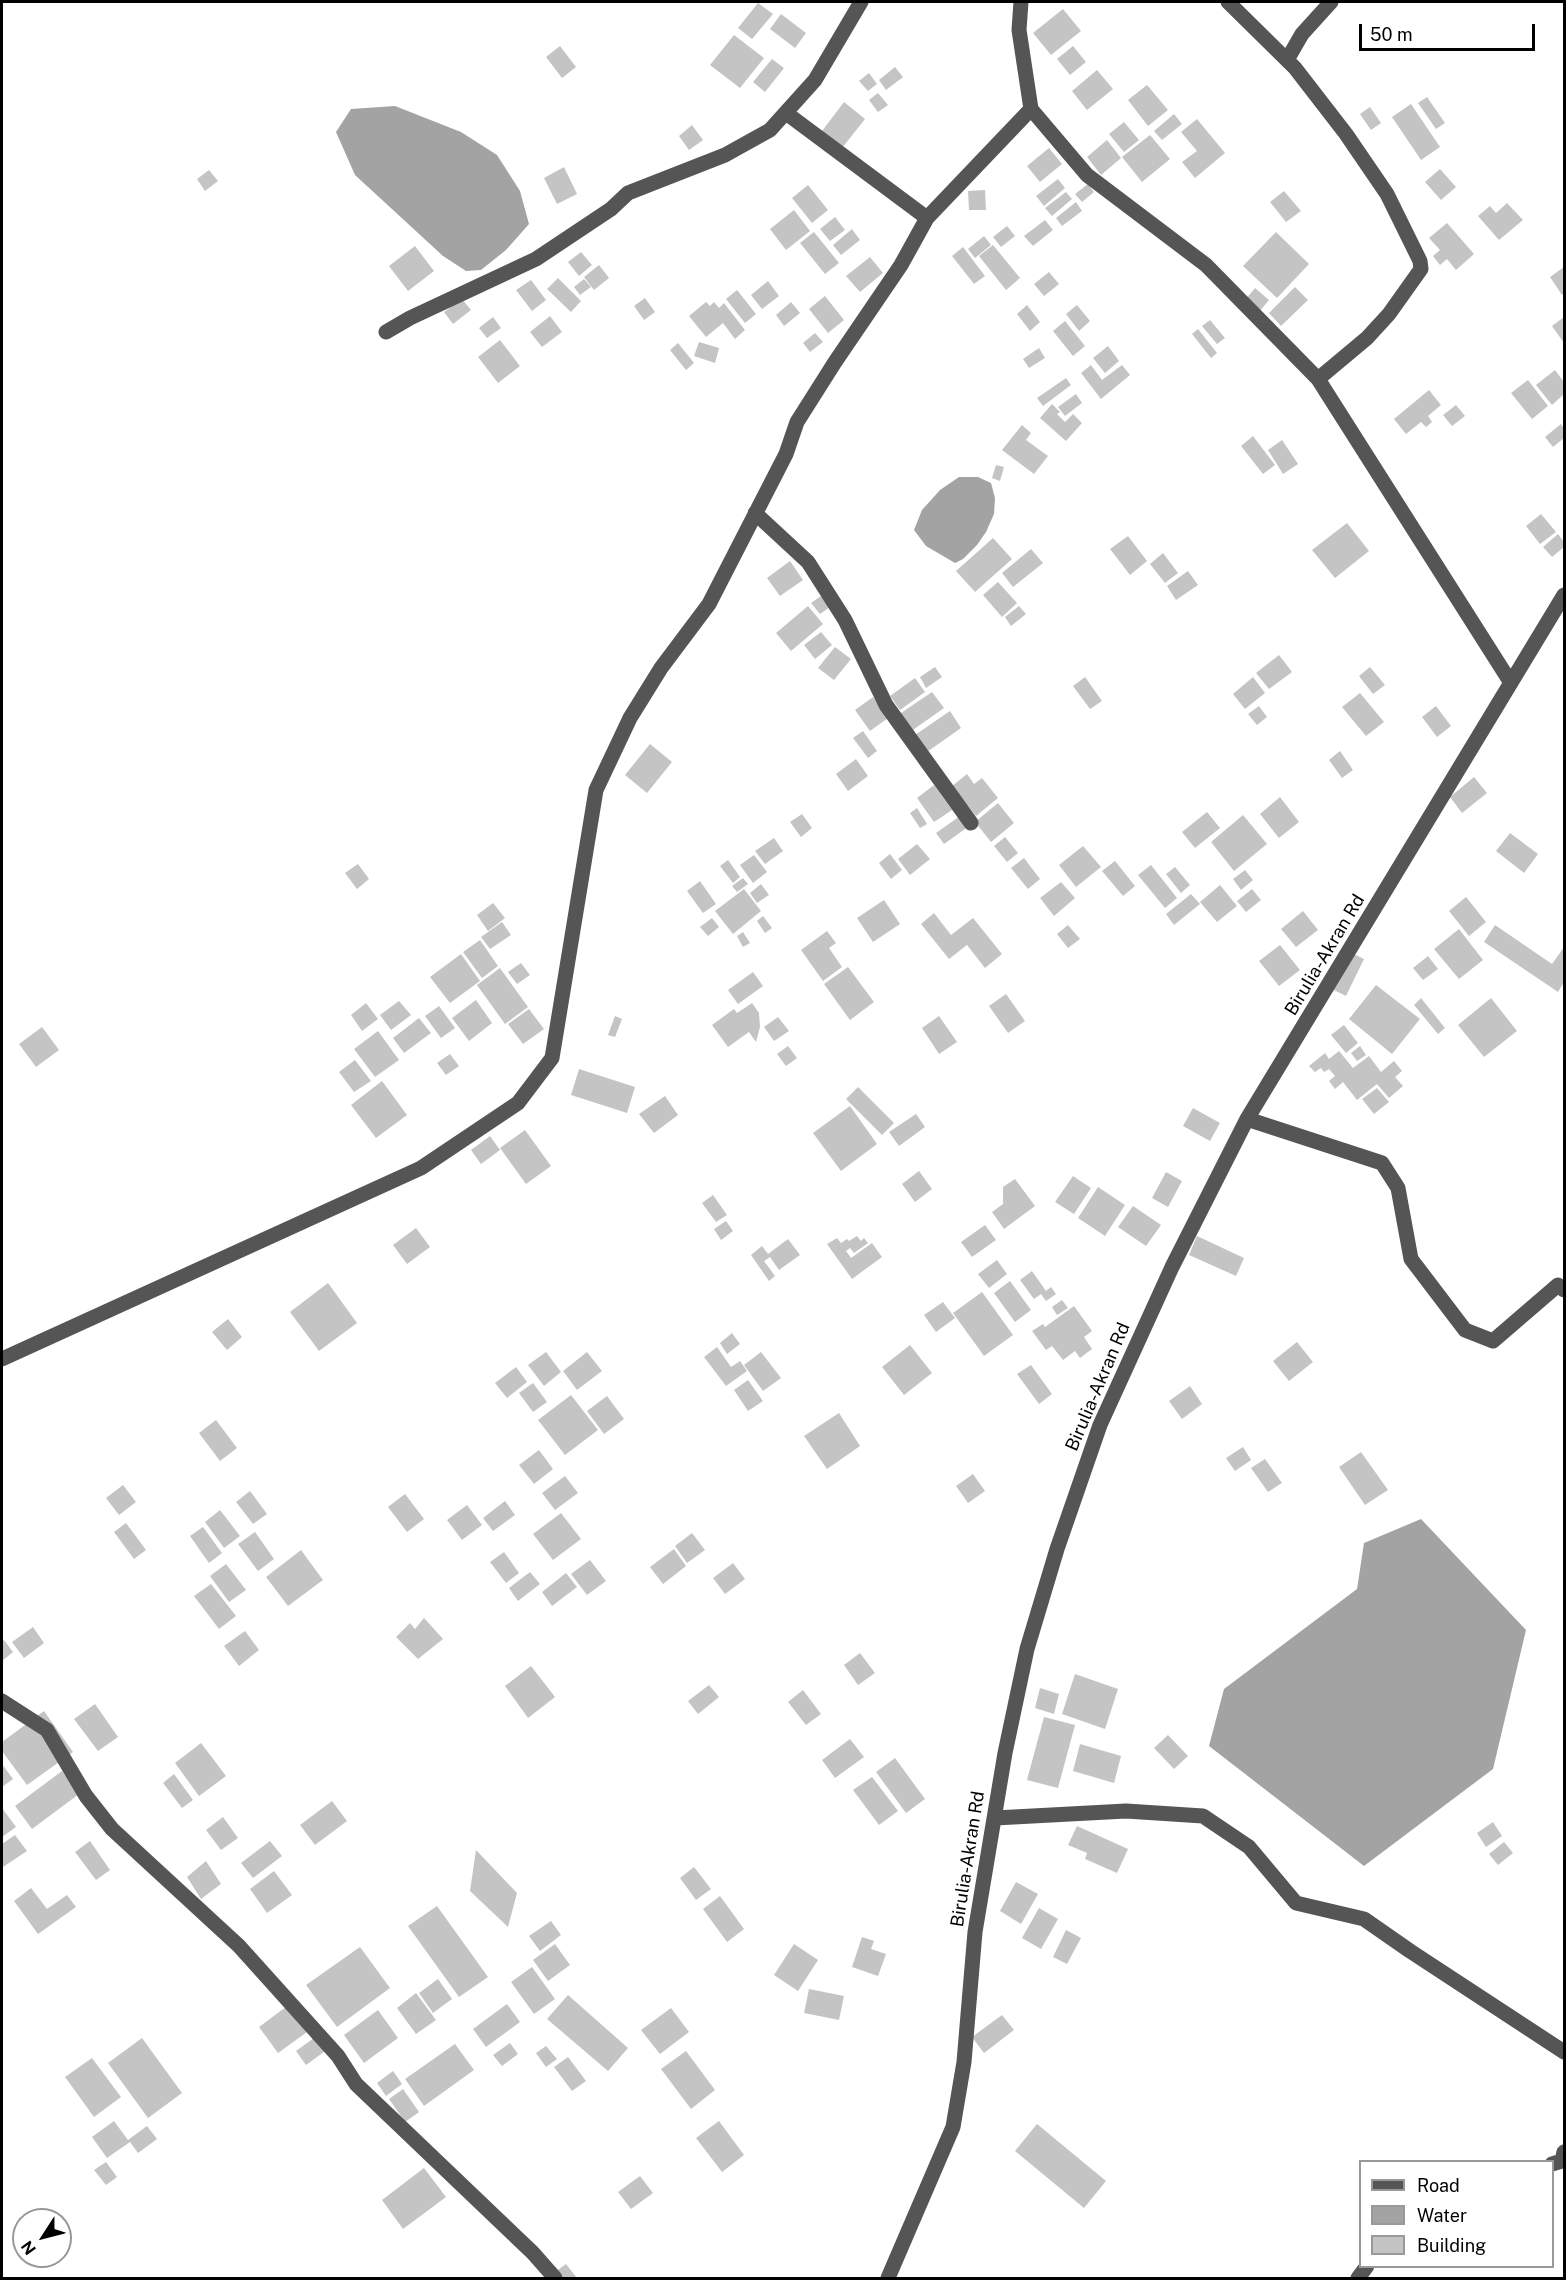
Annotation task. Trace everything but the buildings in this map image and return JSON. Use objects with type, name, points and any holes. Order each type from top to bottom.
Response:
[{"type":"street","points":[[386,332],[410,318],[536,259],[628,193],[725,155],[770,130],[815,80],[861,2]]},
{"type":"street","points":[[1021,2],[1018,30],[1031,109],[1086,175],[1206,265],[1317,379],[1511,683]]},
{"type":"street","points":[[1228,2],[1287,60],[1346,134],[1387,194],[1420,261],[1421,269],[1389,314],[1367,338],[1317,379]]},
{"type":"street","points":[[1287,60],[1302,34],[1331,2]]},
{"type":"street","points":[[2,1359],[421,1168],[518,1103],[552,1058],[596,790],[630,718],[662,668],[709,604],[786,454],[797,422],[895,275],[927,218],[1031,109]]},
{"type":"street","points":[[786,113],[927,218]]},
{"type":"street","points":[[755,513],[808,562],[845,620],[886,705],[972,823]]},
{"type":"street","name":"Birulia-Akran Rd","points":[[888,2278],[952,2127],[964,2062],[975,1932],[1005,1753],[1027,1649],[1057,1549],[1100,1425],[1172,1267],[1247,1119],[1564,595]]},
{"type":"street","points":[[1247,1119],[1382,1163],[1398,1188],[1411,1259],[1466,1330],[1493,1341],[1558,1285],[1564,1290]]},
{"type":"street","points":[[2,1701],[47,1730],[86,1796],[112,1829],[239,1946],[338,2056],[356,2084],[533,2253],[555,2278]]},
{"type":"street","points":[[995,1818],[1126,1811],[1203,1816],[1248,1847],[1296,1903],[1364,1919],[1564,2052]]},
{"type":"street","points":[[1554,2163],[1562,2161],[1564,2152]]},
{"type":"water","points":[[395,106],[461,132],[497,155],[520,191],[529,224],[506,250],[481,270],[466,271],[443,256],[355,175],[336,132],[351,109]]},
{"type":"water","points":[[959,477],[978,477],[991,483],[995,498],[994,514],[986,532],[963,559],[955,563],[926,546],[914,530],[922,510],[940,490]]},
{"type":"water","points":[[1421,1519],[1526,1630],[1493,1769],[1364,1866],[1209,1746],[1224,1689],[1357,1589],[1364,1543]]}]
